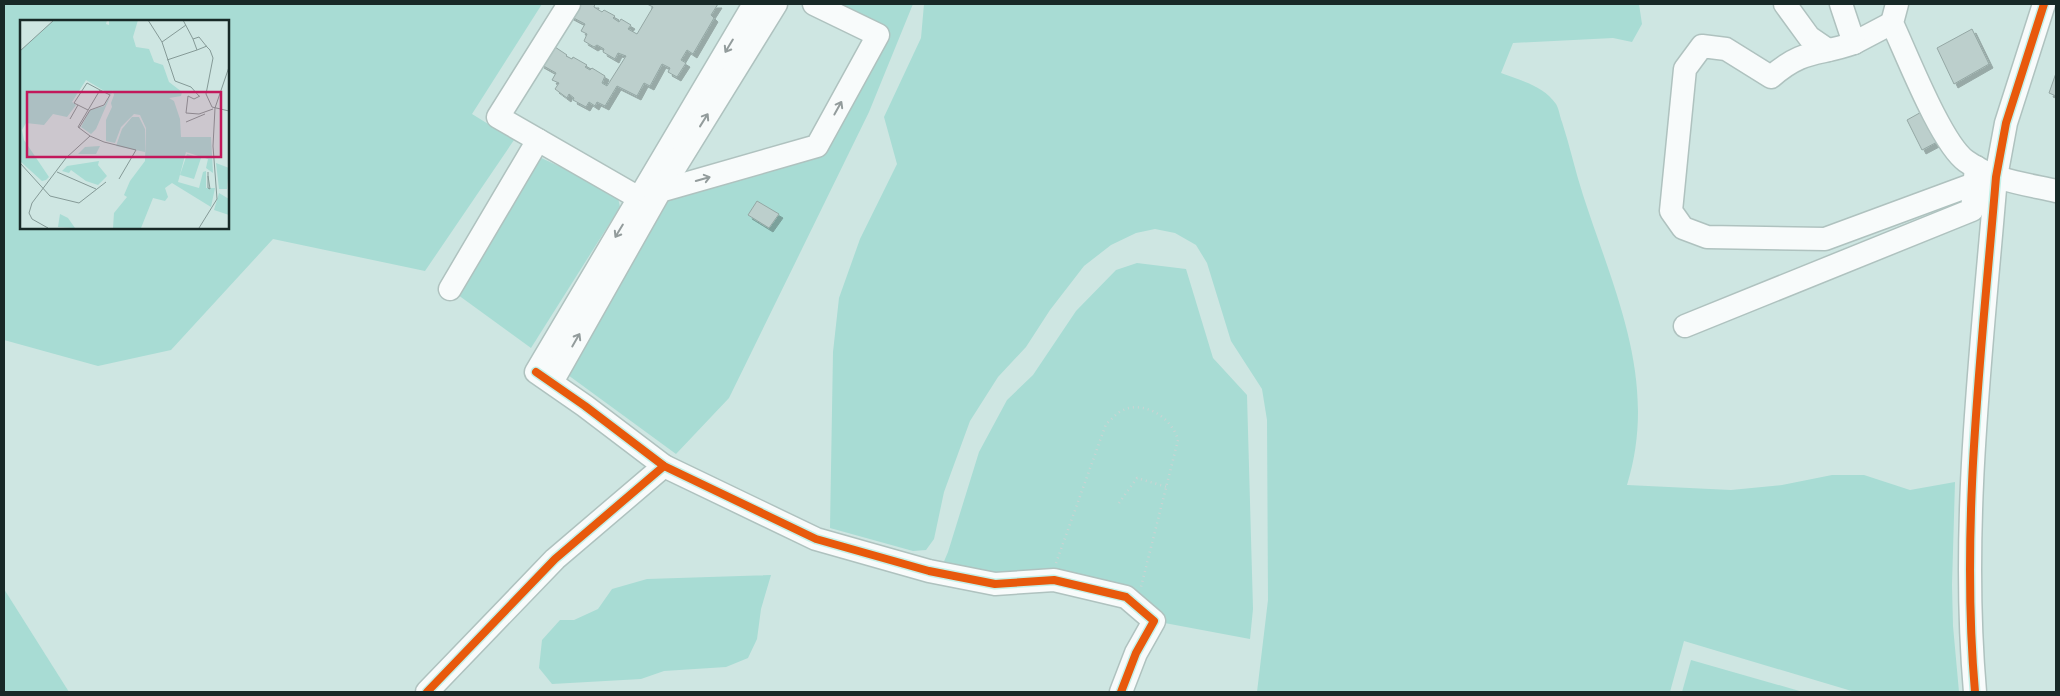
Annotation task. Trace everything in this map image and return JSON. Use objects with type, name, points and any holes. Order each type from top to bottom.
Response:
[{"type":"street","points":[[570,4],[498,117],[639,198]]},
{"type":"street","points":[[544,377],[639,198],[754,4]]},
{"type":"street","points":[[544,377],[776,4]]},
{"type":"street","points":[[660,191],[817,146],[878,35],[814,4]]},
{"type":"street","points":[[1785,4],[1809,37],[1828,50]]},
{"type":"street","points":[[1841,4],[1854,43]]},
{"type":"street","points":[[1976,692],[1969,607],[1969,541],[1996,177],[2006,122],[2044,4]]},
{"type":"street","points":[[1685,326],[1972,210],[1975,175],[1949,144],[1894,14],[1854,43],[1803,55],[1785,65],[1771,77],[1726,49],[1702,46],[1686,69],[1684,78],[1671,211],[1683,228],[1707,237],[1825,239],[1975,175],[1996,177],[2056,191]]},
{"type":"street","points":[[450,289],[538,140]]},
{"type":"street","points":[[544,377],[664,466],[816,539],[929,571],[996,584],[1050,580],[1126,597],[1154,621],[1136,653],[1120,692]]},
{"type":"street","points":[[427,692],[555,559],[664,466]]},
{"type":"path","points":[[1050,580],[1106,424],[1122,410],[1131,408],[1152,410],[1170,422],[1178,440],[1136,606]]},
{"type":"path","points":[[1119,503],[1137,478],[1167,487]]},
{"type":"green space","points":[[4,4],[542,4],[472,114],[514,140],[425,271],[273,239],[171,350],[98,366],[4,340]]},
{"type":"green space","points":[[831,4],[913,4],[869,112],[729,398],[676,454],[568,375],[664,198],[810,155],[887,34]]},
{"type":"green space","points":[[924,4],[1639,4],[1642,24],[1632,42],[1613,38],[1513,43],[1501,73],[1524,81],[1545,92],[1557,106],[1580,186],[1619,302],[1629,337],[1638,409],[1636,447],[1627,485],[1731,490],[1782,485],[1832,475],[1864,475],[1910,490],[1955,482],[1952,585],[1953,626],[1959,692],[1855,692],[1684,641],[1670,692],[1257,692],[1268,600],[1267,420],[1262,389],[1231,341],[1207,263],[1196,245],[1175,233],[1155,229],[1136,233],[1111,245],[1084,266],[1050,310],[1026,347],[998,377],[970,421],[944,492],[934,539],[926,550],[913,551],[830,528],[833,352],[839,298],[860,239],[897,164],[884,117],[921,38]]},
{"type":"green space","points":[[537,156],[617,193],[620,207],[531,348],[454,292]]},
{"type":"green space","points":[[1137,263],[1186,269],[1213,358],[1247,395],[1253,609],[1250,639],[1154,621],[1126,597],[939,573],[948,552],[979,452],[1007,400],[1033,375],[1076,311],[1116,270]]},
{"type":"green space","points":[[771,575],[761,609],[757,639],[748,658],[726,667],[664,671],[641,679],[552,684],[539,668],[542,640],[560,620],[574,620],[598,609],[612,589],[647,579]]},
{"type":"green space","points":[[4,589],[69,692],[4,692]]},
{"type":"green space","points":[[1691,660],[1803,692],[1682,692]]},
{"type":"building","points":[[580,4],[595,4],[594,7],[615,16],[613,18],[619,22],[621,19],[631,25],[628,29],[637,34],[653,7],[647,4],[718,4],[711,15],[714,18],[693,54],[687,50],[681,60],[686,63],[677,77],[668,72],[670,68],[662,64],[650,86],[644,83],[637,96],[617,86],[605,106],[597,102],[595,106],[589,102],[586,107],[573,100],[574,98],[569,94],[567,98],[555,89],[559,83],[552,80],[556,73],[540,64],[555,47],[566,56],[572,59],[573,57],[587,65],[585,67],[590,70],[592,68],[605,76],[602,83],[607,86],[626,56],[618,53],[615,59],[603,52],[604,49],[597,45],[594,47],[584,41],[587,34],[581,31],[585,24],[568,15]]},
{"type":"building","points":[[1972,29],[1989,64],[1954,84],[1937,48]]},
{"type":"building","points":[[2056,73],[2056,96],[2049,93]]},
{"type":"building","points":[[1925,110],[1939,141],[1922,150],[1907,120]]},
{"type":"building","points":[[757,201],[779,214],[769,228],[748,215]]},
{"type":"cycle path","points":[[1975,692],[1971,628],[1971,499],[1979,370],[1996,177],[2006,123],[2044,4]]},
{"type":"cycle path","points":[[536,372],[585,406],[664,466],[816,539],[929,571],[995,584],[1054,580],[1126,597],[1154,621],[1136,653],[1121,692]]},
{"type":"cycle path","points":[[427,692],[555,559],[664,466]]}]
